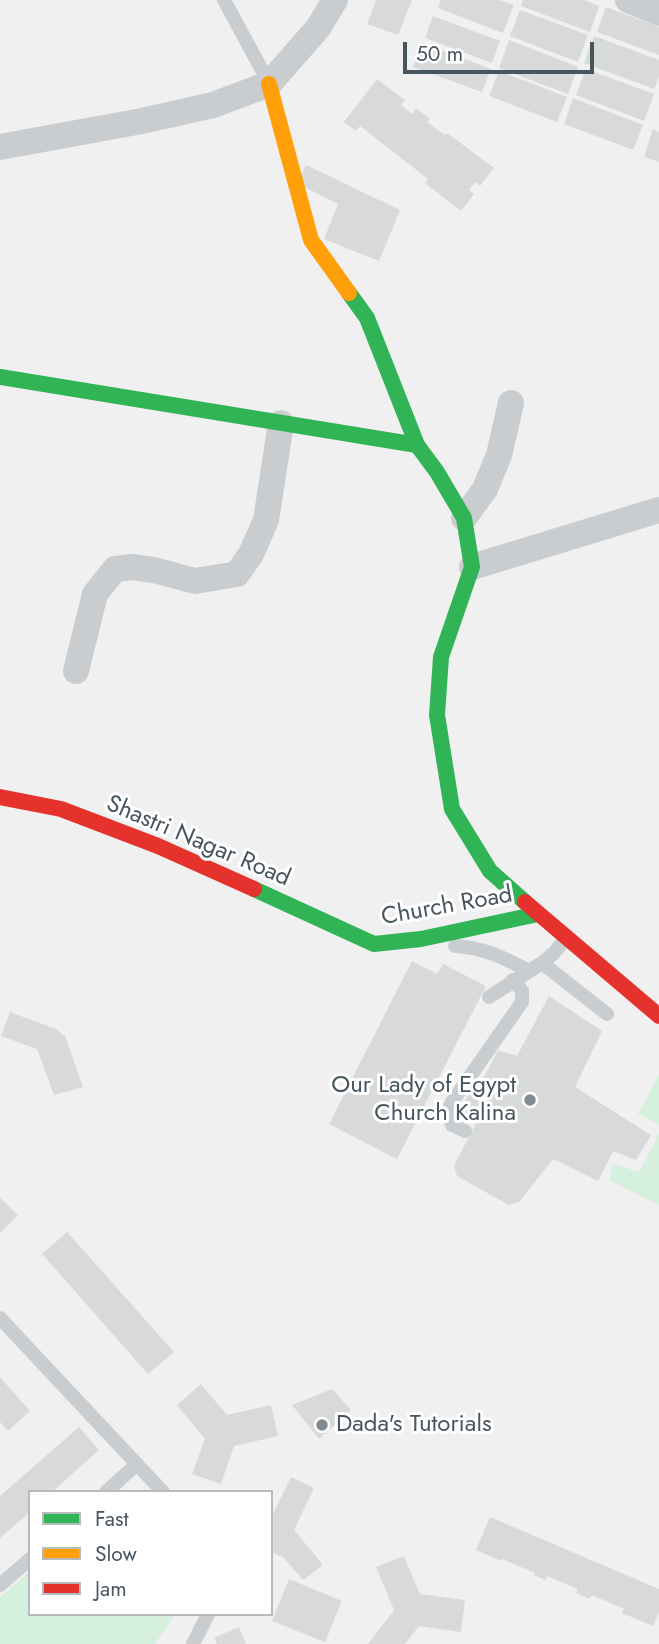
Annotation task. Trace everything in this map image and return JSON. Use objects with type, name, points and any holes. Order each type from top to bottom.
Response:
[{"type":"street","points":[[1,147],[213,105],[269,84],[318,28],[335,0]]},
{"type":"street","points":[[628,0],[659,13]]},
{"type":"street","points":[[269,84],[311,240],[367,318],[417,445],[437,472],[464,519],[472,567],[441,657],[437,715],[452,809],[490,871],[538,914]]},
{"type":"street","points":[[0,377],[417,445]]},
{"type":"street","points":[[464,519],[485,489],[499,454],[511,403]]},
{"type":"street","points":[[76,671],[95,593],[115,569],[132,567],[154,570],[195,581],[237,575],[251,554],[265,520],[281,423]]},
{"type":"street","points":[[472,567],[659,510]]},
{"type":"street","name":"Shastri Nagar Road","points":[[0,797],[61,809],[158,846],[374,944]]},
{"type":"street","name":"Church Road","points":[[374,944],[421,939],[538,914],[659,1016]]},
{"type":"lane","points":[[224,0],[269,84]]},
{"type":"lane","points":[[489,997],[542,963],[566,938]]},
{"type":"lane","points":[[445,950],[456,946],[478,948],[529,971]]},
{"type":"lane","points":[[542,963],[607,1014]]},
{"type":"lane","points":[[464,1131],[452,1125],[448,1112],[452,1102],[522,1002],[522,990],[513,980]]},
{"type":"lane","points":[[0,1318],[161,1490]]},
{"type":"lane","points":[[108,1490],[137,1464]]},
{"type":"lane","points":[[0,1585],[28,1561]]},
{"type":"lane","points":[[193,1644],[207,1616]]},
{"type":"green space","points":[[659,1075],[659,1125],[638,1114]]},
{"type":"green space","points":[[659,1134],[659,1205],[609,1180],[613,1164],[639,1172]]},
{"type":"green space","points":[[28,1573],[28,1616],[174,1616],[155,1644],[0,1644],[0,1598]]},
{"type":"building","points":[[376,0],[412,0],[398,35],[367,24]]},
{"type":"building","points":[[441,0],[500,0],[514,5],[503,33],[438,8]]},
{"type":"building","points":[[523,0],[584,0],[599,6],[590,32],[521,6]]},
{"type":"building","points":[[606,7],[659,27],[659,55],[597,32]]},
{"type":"building","points":[[520,10],[588,35],[578,62],[510,36]]},
{"type":"building","points":[[433,16],[500,41],[492,63],[425,38]]},
{"type":"building","points":[[594,36],[659,60],[659,76],[654,89],[584,63]]},
{"type":"building","points":[[509,40],[578,67],[568,94],[499,68]]},
{"type":"building","points":[[422,43],[491,69],[482,92],[413,67]]},
{"type":"building","points":[[586,69],[654,94],[644,121],[576,95]]},
{"type":"building","points":[[499,71],[567,97],[557,122],[489,96]]},
{"type":"building","points":[[377,79],[405,100],[401,105],[412,114],[416,108],[430,119],[427,122],[445,135],[447,133],[494,168],[480,186],[475,182],[469,190],[474,194],[461,211],[425,183],[428,179],[360,126],[356,131],[344,122]]},
{"type":"building","points":[[573,98],[643,125],[633,150],[564,124]]},
{"type":"building","points":[[653,129],[659,132],[659,162],[644,157]]},
{"type":"building","points":[[306,165],[400,210],[379,261],[324,239],[338,204],[297,183]]},
{"type":"building","points":[[412,961],[437,974],[443,964],[486,986],[397,1159],[329,1124]]},
{"type":"building","name":"Our Lady of Egypt Church Kalina","points":[[549,996],[602,1031],[575,1087],[651,1135],[636,1160],[613,1151],[598,1181],[553,1159],[519,1202],[509,1205],[457,1176],[454,1166],[477,1121],[461,1112],[474,1079],[483,1079],[498,1050],[517,1056]]},
{"type":"building","points":[[10,1012],[56,1029],[65,1036],[83,1087],[54,1095],[37,1049],[1,1036]]},
{"type":"building","points":[[0,1198],[18,1215],[0,1233]]},
{"type":"building","points":[[67,1232],[174,1352],[148,1374],[42,1254]]},
{"type":"building","points":[[0,1377],[30,1411],[8,1431],[0,1422]]},
{"type":"building","points":[[201,1384],[227,1415],[271,1405],[278,1436],[234,1446],[221,1484],[192,1474],[205,1439],[177,1405]]},
{"type":"building","name":"Dada's Tutorials","points":[[332,1389],[351,1410],[319,1439],[292,1405]]},
{"type":"building","points":[[79,1427],[99,1450],[54,1490],[28,1490],[28,1514],[0,1538],[0,1496]]},
{"type":"building","points":[[291,1477],[314,1488],[294,1530],[323,1565],[303,1580],[282,1556],[273,1553],[273,1514]]},
{"type":"building","points":[[490,1517],[659,1589],[659,1612],[653,1626],[622,1613],[624,1609],[592,1595],[590,1599],[576,1593],[578,1589],[547,1576],[545,1580],[534,1575],[535,1573],[476,1550]]},
{"type":"building","points":[[404,1556],[420,1594],[465,1600],[461,1632],[419,1626],[405,1644],[368,1644],[395,1609],[376,1567]]},
{"type":"building","points":[[289,1579],[342,1601],[325,1642],[272,1621]]},
{"type":"building","points":[[239,1627],[246,1644],[217,1644],[214,1638]]},
{"type":"traffic: fast","points":[[349,293],[367,318],[417,445],[437,472],[464,518],[472,567],[441,657],[437,715],[452,809],[490,871],[525,902]]},
{"type":"traffic: fast","points":[[0,377],[417,445]]},
{"type":"traffic: fast","points":[[254,889],[374,944],[421,939],[538,914]]},
{"type":"traffic: slow","points":[[269,84],[311,240],[349,293]]},
{"type":"traffic: jam","points":[[0,797],[61,809],[158,846],[254,889]]},
{"type":"traffic: jam","points":[[525,902],[659,1016]]},
{"type":"place","name":"Our Lady of Egypt Church Kalina","points":[[530,1100]]},
{"type":"place","name":"Dada's Tutorials","points":[[322,1425]]}]
